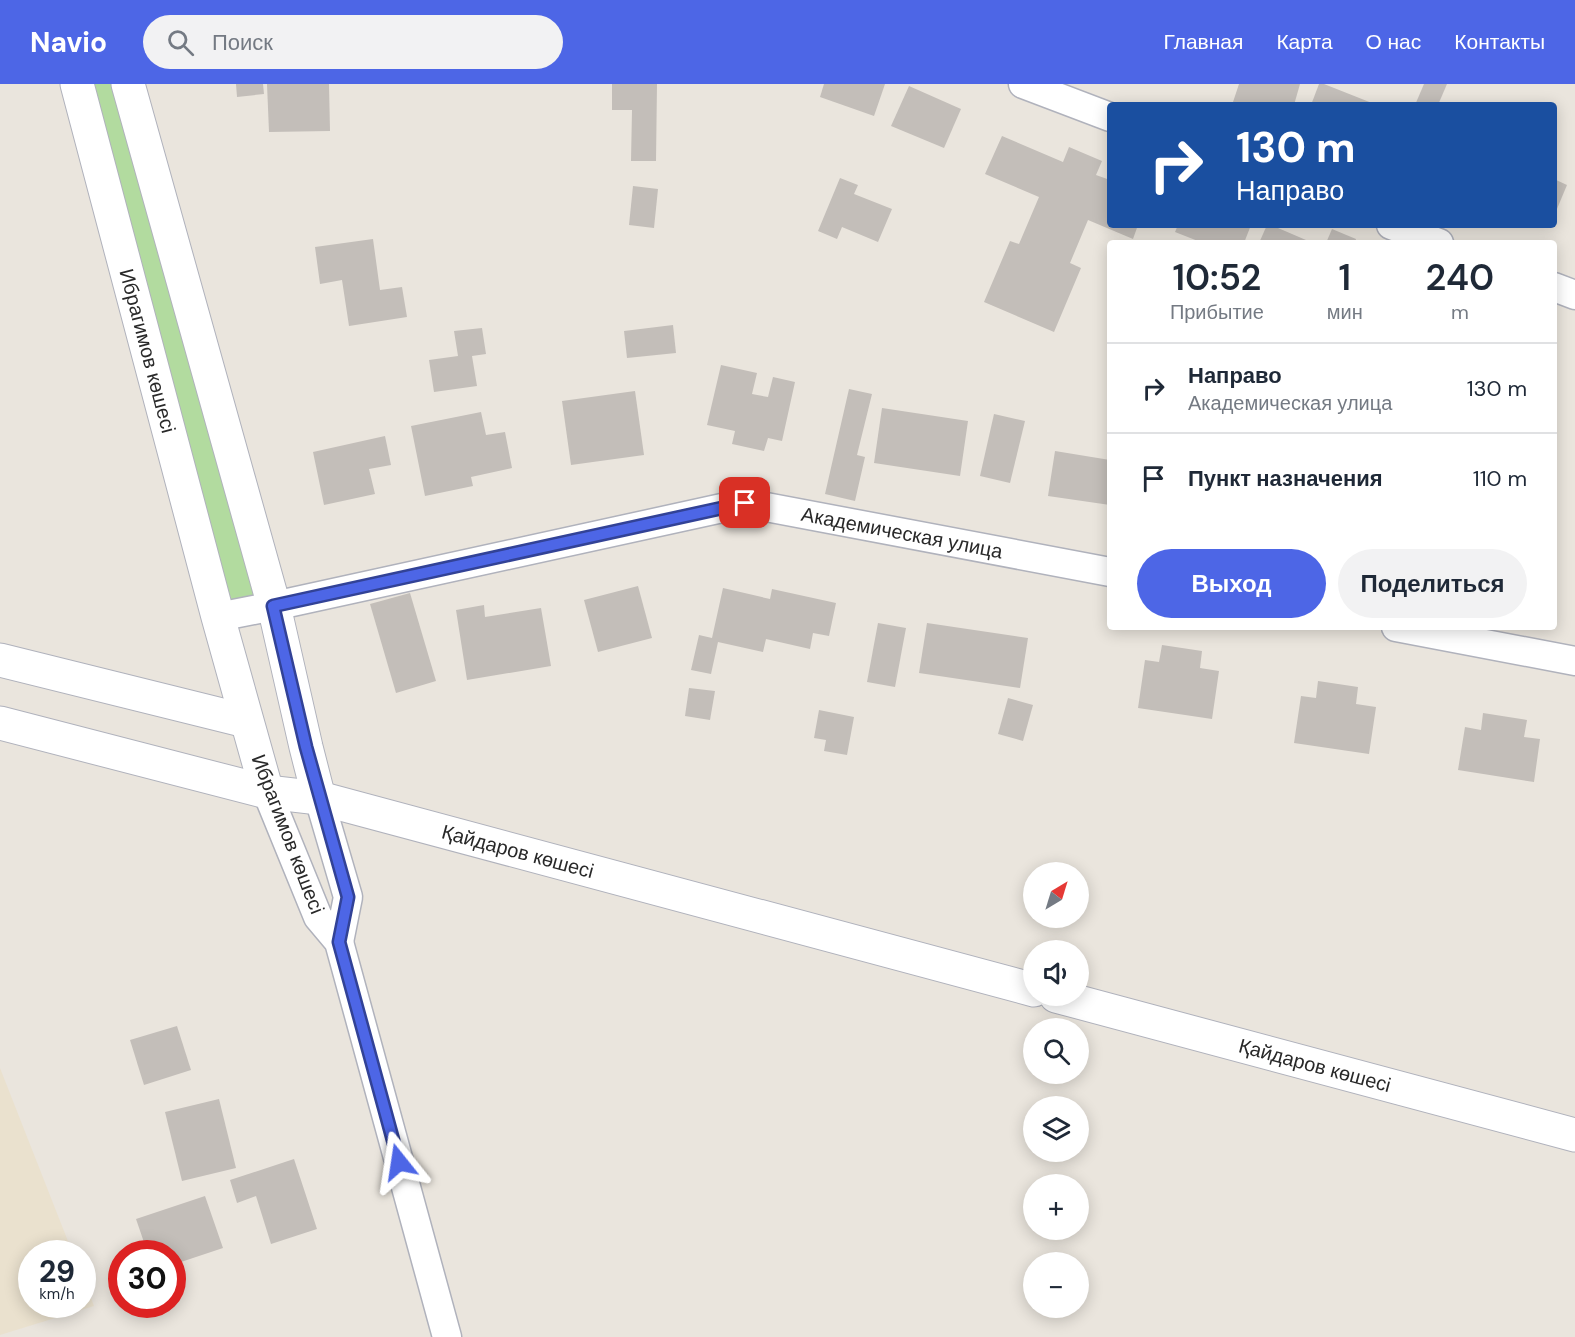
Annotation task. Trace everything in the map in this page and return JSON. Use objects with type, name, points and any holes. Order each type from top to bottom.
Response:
[{"type":"street","name":"Ибрагимов көшесі","points":[[77,84],[246,721],[267,792],[318,917],[339,942],[447,1337]]},
{"type":"street","name":"Ибрагимов көшесі","points":[[128,84],[273,606],[319,798],[348,897],[339,942]]},
{"type":"street","points":[[1023,84],[1107,116]]},
{"type":"street","points":[[1400,228],[1431,240]]},
{"type":"street","points":[[1557,288],[1575,295]]},
{"type":"street","name":"Академическая улица","points":[[273,606],[745,503],[1107,571]]},
{"type":"street","points":[[218,617],[273,606]]},
{"type":"street","points":[[1412,630],[1575,661]]},
{"type":"street","points":[[0,660],[246,721]]},
{"type":"street","name":"Қайдаров көшесі","points":[[0,723],[267,792],[319,798],[1023,987]]},
{"type":"street","name":"Қайдаров көшесі","points":[[1089,1005],[1575,1135]]},
{"type":"shaded area","points":[[0,1068],[68,1240],[18,1240],[18,1318],[55,1318],[0,1335]]},
{"type":"green space","points":[[81,84],[123,84],[270,604],[235,613]]},
{"type":"building","points":[[236,84],[263,84],[264,94],[237,97]]},
{"type":"building","points":[[267,84],[329,84],[330,131],[269,132]]},
{"type":"building","points":[[612,84],[657,84],[656,161],[631,161],[632,110],[612,110]]},
{"type":"building","points":[[824,84],[885,84],[874,116],[820,97]]},
{"type":"building","points":[[1239,84],[1300,84],[1295,102],[1233,102]]},
{"type":"building","points":[[1319,84],[1324,84],[1369,102],[1312,102]]},
{"type":"building","points":[[1424,84],[1447,84],[1439,102],[1416,102]]},
{"type":"building","points":[[909,86],[961,109],[944,148],[891,126]]},
{"type":"building","points":[[1002,136],[1063,162],[1069,147],[1102,161],[1096,175],[1107,179],[1107,228],[1137,228],[1133,239],[1088,220],[1070,263],[1081,268],[1054,332],[984,302],[1010,241],[1019,244],[1039,197],[985,174]]},
{"type":"building","points":[[840,178],[858,185],[854,194],[892,209],[878,242],[842,227],[837,239],[818,231]]},
{"type":"building","points":[[1557,180],[1567,185],[1557,209]]},
{"type":"building","points":[[633,186],[658,189],[654,228],[629,225]]},
{"type":"building","points":[[1177,228],[1250,228],[1245,240],[1195,240],[1175,232]]},
{"type":"building","points":[[1266,228],[1278,228],[1306,240],[1260,240]]},
{"type":"building","points":[[1332,229],[1356,239],[1356,240],[1327,240]]},
{"type":"building","points":[[373,239],[380,290],[402,287],[407,317],[349,326],[342,280],[320,284],[315,247]]},
{"type":"building","points":[[673,325],[676,353],[627,358],[624,331]]},
{"type":"building","points":[[482,328],[486,354],[472,356],[477,386],[434,392],[429,360],[458,356],[454,331]]},
{"type":"building","points":[[721,365],[757,373],[752,394],[768,397],[773,377],[795,382],[782,441],[768,438],[764,451],[732,444],[735,431],[707,425]]},
{"type":"building","points":[[849,389],[872,394],[857,455],[865,457],[855,501],[825,494]]},
{"type":"building","points":[[635,391],[644,455],[571,465],[562,401]]},
{"type":"building","points":[[882,408],[968,421],[960,476],[874,463]]},
{"type":"building","points":[[481,412],[486,435],[505,432],[512,468],[471,477],[473,486],[425,496],[411,426]]},
{"type":"building","points":[[994,414],[1025,421],[1010,483],[980,476]]},
{"type":"building","points":[[385,436],[391,465],[369,469],[375,494],[324,505],[313,452]]},
{"type":"building","points":[[1055,451],[1107,460],[1107,505],[1048,496]]},
{"type":"building","points":[[638,586],[652,638],[598,652],[584,600]]},
{"type":"building","points":[[723,588],[770,599],[772,589],[836,603],[829,636],[813,633],[810,649],[766,639],[763,652],[718,642],[711,674],[691,670],[699,635],[712,638]]},
{"type":"building","points":[[410,593],[436,681],[396,693],[370,604]]},
{"type":"building","points":[[484,605],[485,617],[541,608],[551,666],[467,680],[456,610]]},
{"type":"building","points":[[878,623],[906,628],[895,687],[867,682]]},
{"type":"building","points":[[927,623],[1028,638],[1020,688],[919,673]]},
{"type":"building","points":[[1162,645],[1202,651],[1200,668],[1219,671],[1212,719],[1138,708],[1145,660],[1159,662]]},
{"type":"building","points":[[1318,681],[1358,687],[1356,704],[1376,707],[1369,754],[1294,743],[1301,696],[1316,698]]},
{"type":"building","points":[[689,688],[715,691],[710,720],[685,716]]},
{"type":"building","points":[[1008,698],[1033,705],[1023,741],[998,734]]},
{"type":"building","points":[[819,710],[854,717],[847,755],[824,751],[826,740],[814,738]]},
{"type":"building","points":[[1483,713],[1527,720],[1524,737],[1540,739],[1534,782],[1458,770],[1465,727],[1481,730]]},
{"type":"building","points":[[177,1026],[191,1070],[144,1085],[130,1040]]},
{"type":"building","points":[[219,1099],[236,1168],[182,1181],[165,1112]]},
{"type":"building","points":[[294,1159],[317,1229],[271,1244],[256,1196],[237,1203],[230,1180]]},
{"type":"building","points":[[205,1196],[223,1248],[186,1260],[186,1240],[143,1240],[136,1219]]},
{"type":"route","points":[[399,1162],[339,942],[348,897],[319,798],[273,606],[745,503]]}]
